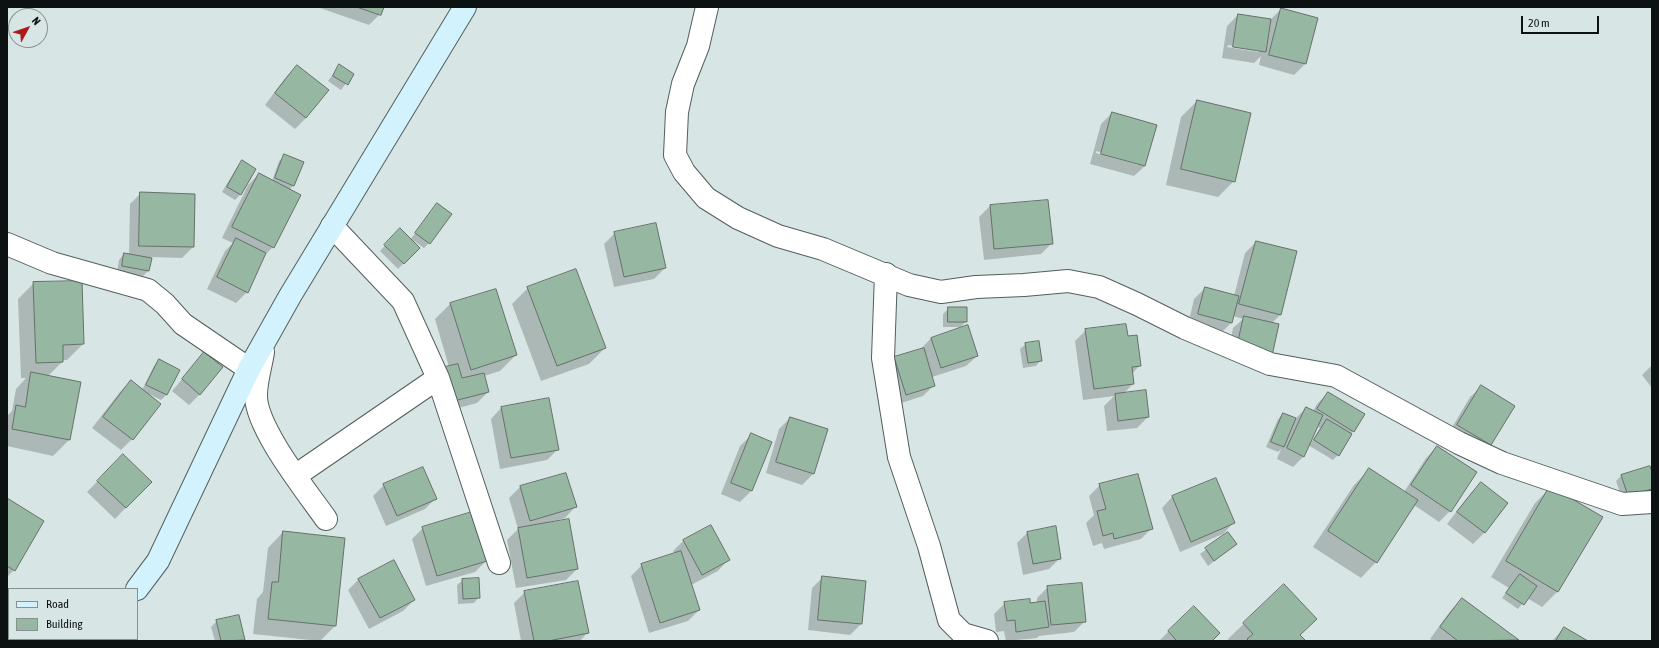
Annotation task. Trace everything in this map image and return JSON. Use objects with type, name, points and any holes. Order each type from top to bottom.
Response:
[{"type":"main road","points":[[138,588],[158,561],[249,369],[265,343],[290,296],[465,7]]},
{"type":"street","points":[[707,7],[698,46],[683,84],[677,112],[675,155],[684,172],[706,198],[738,218],[778,236],[823,249],[886,274],[909,285],[941,292],[976,286],[1024,285],[1068,281],[1099,287],[1185,328],[1270,364],[1336,376],[1446,437],[1502,464],[1622,504],[1652,502]]},
{"type":"street","points":[[332,226],[403,301],[438,378],[499,563]]},
{"type":"street","points":[[7,244],[58,265],[148,290],[165,304],[183,324],[249,369]]},
{"type":"street","points":[[886,274],[883,358],[899,457],[929,546],[949,620],[962,634],[987,641]]},
{"type":"street","points":[[265,343],[255,395],[260,414],[266,428],[295,476],[326,519]]},
{"type":"street","points":[[295,476],[438,378]]},
{"type":"building","points":[[357,7],[384,7],[381,15]]},
{"type":"building","points":[[1281,8],[1318,18],[1306,64],[1269,55]]},
{"type":"building","points":[[1238,14],[1271,19],[1266,52],[1233,47]]},
{"type":"building","points":[[339,64],[354,74],[348,85],[333,76]]},
{"type":"building","points":[[297,65],[329,90],[306,118],[275,93]]},
{"type":"building","points":[[1197,100],[1251,113],[1235,182],[1181,169]]},
{"type":"building","points":[[1112,112],[1157,125],[1145,166],[1101,154]]},
{"type":"building","points":[[284,154],[304,162],[294,186],[275,178]]},
{"type":"building","points":[[242,160],[256,169],[241,195],[227,187]]},
{"type":"building","points":[[259,173],[301,195],[274,248],[232,227]]},
{"type":"building","points":[[140,192],[195,194],[194,247],[139,246]]},
{"type":"building","points":[[1048,200],[1053,244],[994,249],[990,205]]},
{"type":"building","points":[[437,203],[452,214],[430,244],[415,233]]},
{"type":"building","points":[[656,223],[666,268],[624,277],[614,232]]},
{"type":"building","points":[[400,228],[420,248],[404,264],[384,245]]},
{"type":"building","points":[[236,238],[266,253],[248,293],[217,277]]},
{"type":"building","points":[[1256,241],[1297,251],[1281,315],[1239,304]]},
{"type":"building","points":[[124,253],[152,258],[149,271],[122,266]]},
{"type":"building","points":[[576,269],[606,348],[557,366],[527,287]]},
{"type":"building","points":[[82,281],[84,344],[63,345],[63,362],[36,363],[33,282]]},
{"type":"building","points":[[1205,287],[1239,296],[1232,323],[1198,314]]},
{"type":"building","points":[[496,289],[517,355],[471,370],[450,303]]},
{"type":"building","points":[[948,307],[967,307],[967,322],[948,322]]},
{"type":"building","points":[[1244,316],[1279,324],[1272,356],[1237,347]]},
{"type":"building","points":[[1126,324],[1128,336],[1137,335],[1141,366],[1132,367],[1134,384],[1094,389],[1085,329]]},
{"type":"building","points":[[968,325],[978,356],[941,368],[931,338]]},
{"type":"building","points":[[1039,341],[1042,361],[1028,363],[1025,343]]},
{"type":"building","points":[[924,348],[935,386],[906,395],[894,357]]},
{"type":"building","points":[[204,352],[223,367],[200,395],[182,379]]},
{"type":"building","points":[[159,359],[180,370],[167,395],[146,385]]},
{"type":"building","points":[[458,364],[462,378],[484,373],[489,392],[450,402],[441,368]]},
{"type":"building","points":[[31,372],[81,382],[70,440],[12,429],[16,405],[25,407]]},
{"type":"building","points":[[131,380],[161,404],[133,440],[103,417]]},
{"type":"building","points":[[1481,385],[1515,406],[1491,445],[1457,425]]},
{"type":"building","points":[[1146,390],[1149,417],[1118,421],[1115,394]]},
{"type":"building","points":[[1328,392],[1365,414],[1354,432],[1317,409]]},
{"type":"building","points":[[549,398],[559,450],[511,458],[501,407]]},
{"type":"building","points":[[1306,407],[1323,415],[1304,457],[1287,448]]},
{"type":"building","points":[[1283,413],[1296,418],[1284,447],[1271,442]]},
{"type":"building","points":[[790,417],[828,429],[814,474],[776,462]]},
{"type":"building","points":[[1327,419],[1352,434],[1339,456],[1314,440]]},
{"type":"building","points":[[751,433],[772,442],[752,491],[731,483]]},
{"type":"building","points":[[1437,446],[1477,472],[1451,512],[1411,485]]},
{"type":"building","points":[[123,454],[152,482],[126,508],[97,481]]},
{"type":"building","points":[[1650,466],[1652,472],[1652,489],[1628,496],[1621,475]]},
{"type":"building","points":[[423,467],[437,499],[397,516],[383,484]]},
{"type":"building","points":[[1369,468],[1418,500],[1377,563],[1328,531]]},
{"type":"building","points":[[566,473],[577,507],[530,521],[520,486]]},
{"type":"building","points":[[1138,474],[1153,529],[1114,539],[1113,533],[1103,536],[1097,511],[1106,509],[1099,484]]},
{"type":"building","points":[[1216,478],[1235,523],[1191,542],[1172,496]]},
{"type":"building","points":[[1481,482],[1508,503],[1485,533],[1457,512]]},
{"type":"building","points":[[1550,486],[1603,517],[1558,592],[1506,561]]},
{"type":"building","points":[[7,498],[44,521],[15,571],[7,566]]},
{"type":"building","points":[[472,512],[487,561],[437,576],[422,527]]},
{"type":"building","points":[[569,519],[578,569],[527,578],[518,528]]},
{"type":"building","points":[[711,525],[730,560],[702,575],[683,540]]},
{"type":"building","points":[[1056,526],[1061,559],[1033,564],[1027,532]]},
{"type":"building","points":[[283,531],[345,538],[336,626],[268,619],[272,582],[278,582]]},
{"type":"building","points":[[1228,532],[1237,544],[1214,561],[1205,548]]},
{"type":"building","points":[[681,551],[700,610],[660,623],[641,564]]},
{"type":"building","points":[[394,560],[415,600],[380,618],[358,579]]},
{"type":"building","points":[[1520,574],[1537,586],[1524,605],[1506,593]]},
{"type":"building","points":[[822,576],[866,581],[862,624],[818,620]]},
{"type":"building","points":[[479,578],[480,598],[463,599],[462,579]]},
{"type":"building","points":[[578,581],[589,633],[548,641],[534,641],[524,591]]},
{"type":"building","points":[[1082,583],[1086,622],[1051,625],[1047,586]]},
{"type":"building","points":[[1284,584],[1317,619],[1300,635],[1306,641],[1249,641],[1247,639],[1253,634],[1243,623]]},
{"type":"building","points":[[1462,598],[1519,640],[1458,641],[1440,627]]},
{"type":"building","points":[[1030,599],[1030,603],[1045,601],[1049,627],[1016,632],[1015,620],[1007,621],[1004,602]]},
{"type":"building","points":[[1194,606],[1220,633],[1212,641],[1177,641],[1168,631]]},
{"type":"building","points":[[239,615],[245,640],[221,641],[216,620]]},
{"type":"building","points":[[1564,627],[1588,641],[1556,641]]}]
